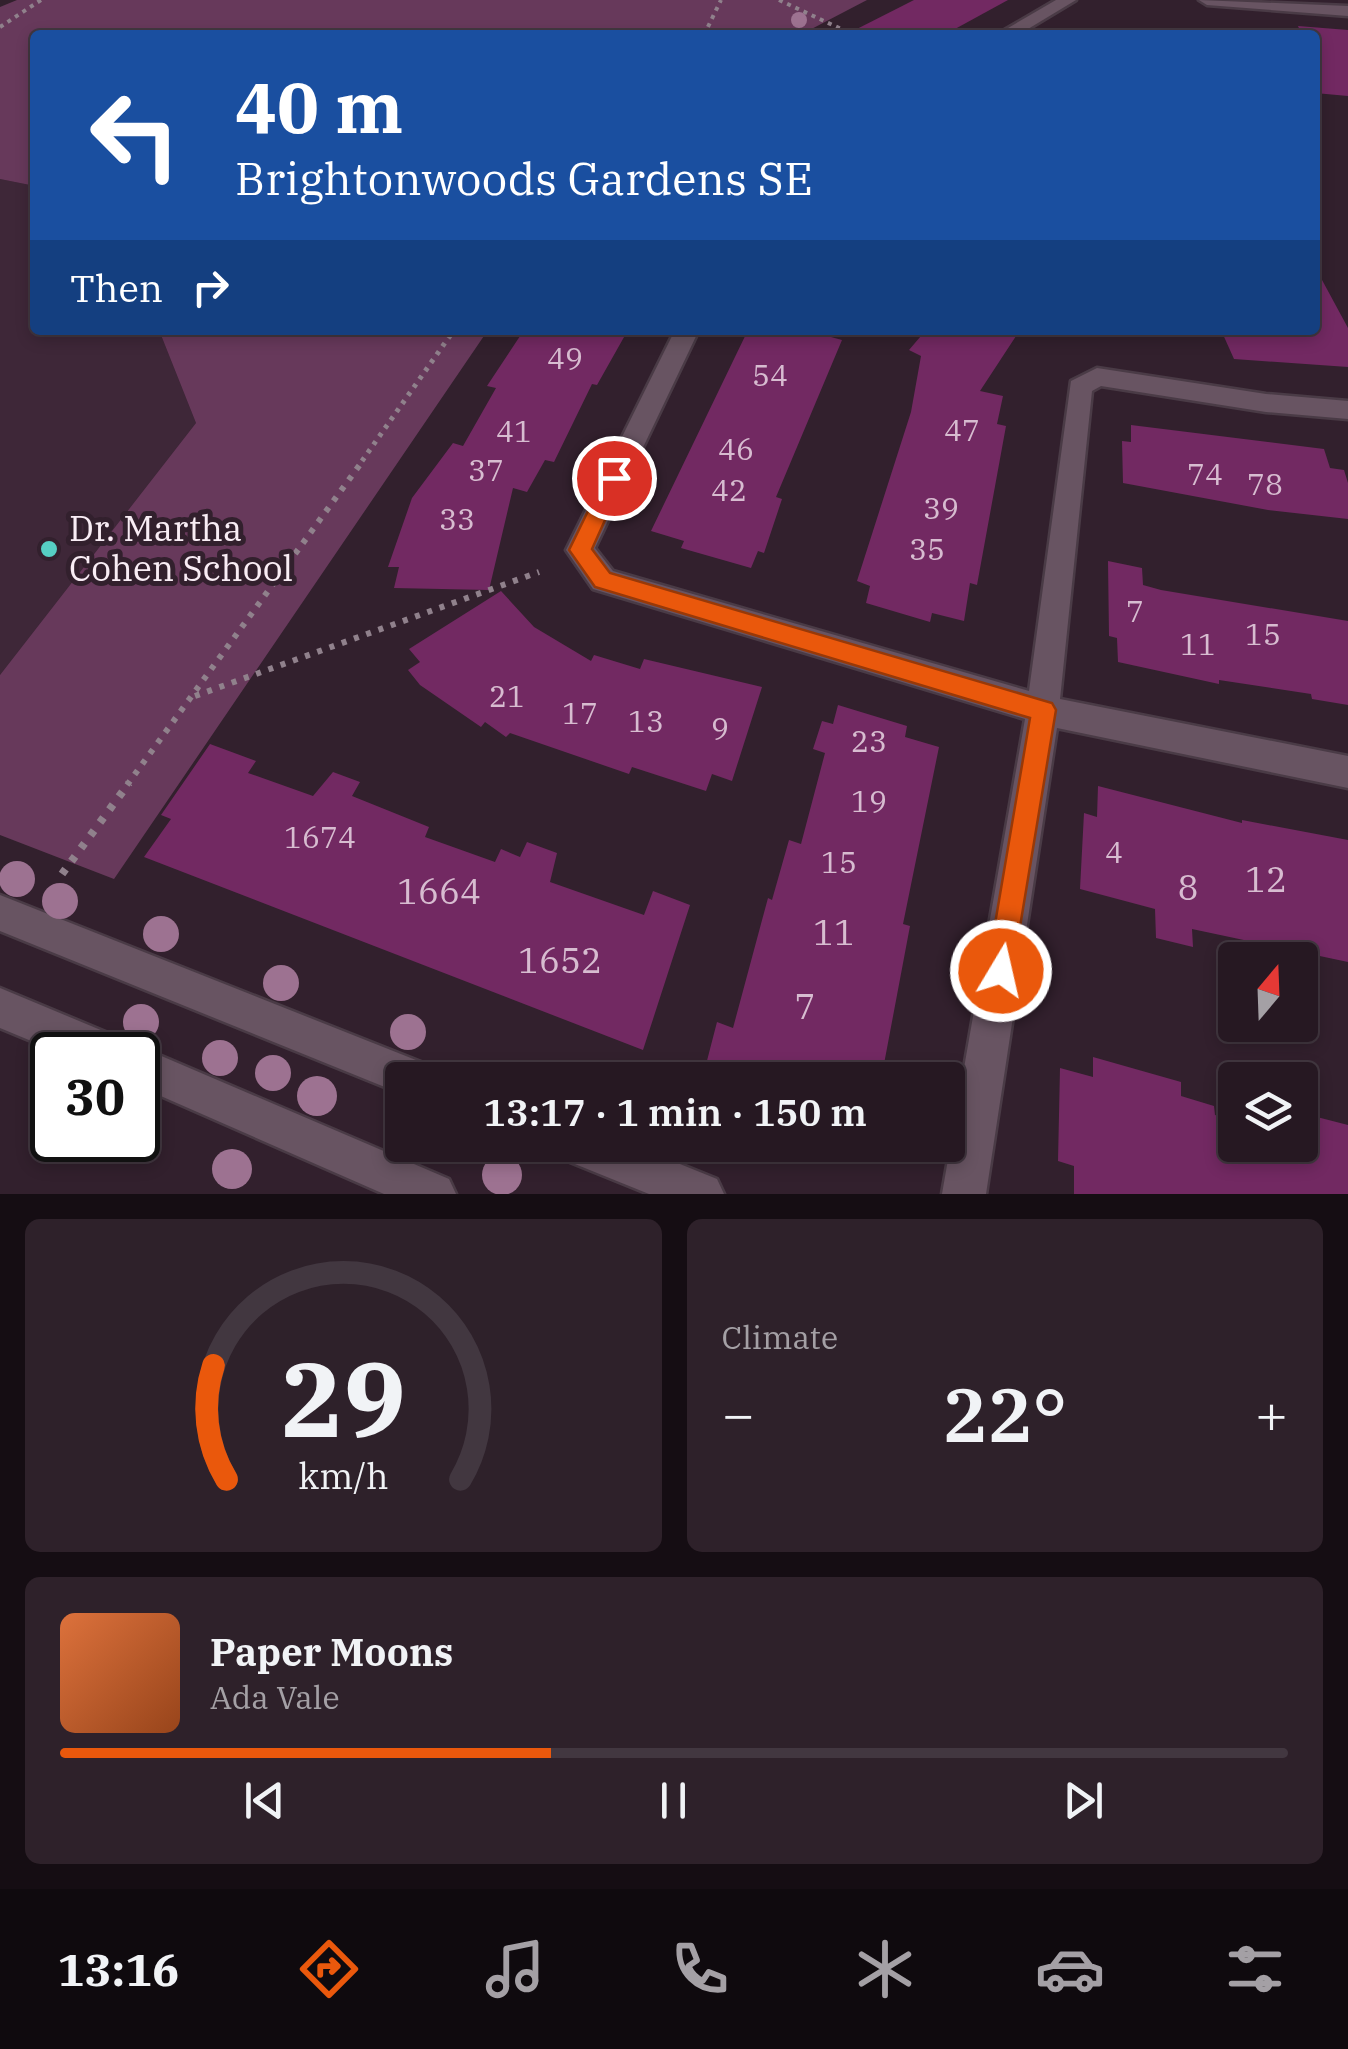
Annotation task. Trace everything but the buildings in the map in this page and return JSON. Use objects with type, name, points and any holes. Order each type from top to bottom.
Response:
[{"type":"street","points":[[1014,30],[1068,0]]},
{"type":"street","points":[[1207,0],[1348,11]]},
{"type":"street","points":[[685,335],[580,550],[603,580],[1044,710],[1348,772]]},
{"type":"street","points":[[964,1194],[1044,710],[1080,387],[1098,377],[1266,403],[1348,410]]},
{"type":"street","points":[[0,913],[385,1067]]},
{"type":"street","points":[[0,1008],[58,1032]]},
{"type":"street","points":[[160,1076],[434,1194]]},
{"type":"street","points":[[622,1162],[702,1194]]},
{"type":"path","points":[[0,27],[41,0]]},
{"type":"path","points":[[706,30],[721,0]]},
{"type":"path","points":[[779,0],[843,30]]},
{"type":"path","points":[[62,874],[194,696],[450,335]]},
{"type":"path","points":[[194,696],[241,683],[540,572]]},
{"type":"shaded area","points":[[17,0],[867,0],[810,30],[30,30],[30,185],[0,179],[0,7]]},
{"type":"shaded area","name":"Dr. Martha Cohen School","points":[[0,179],[30,185],[30,335],[161,335],[196,423],[0,675]]},
{"type":"shaded area","points":[[161,335],[485,335],[114,879],[0,835],[0,675],[196,423]]},
{"type":"place","name":"Dr. Martha Cohen School","points":[[49,549]]},
{"type":"route","points":[[614,478],[580,550],[603,580],[1044,710],[1001,971]]}]
